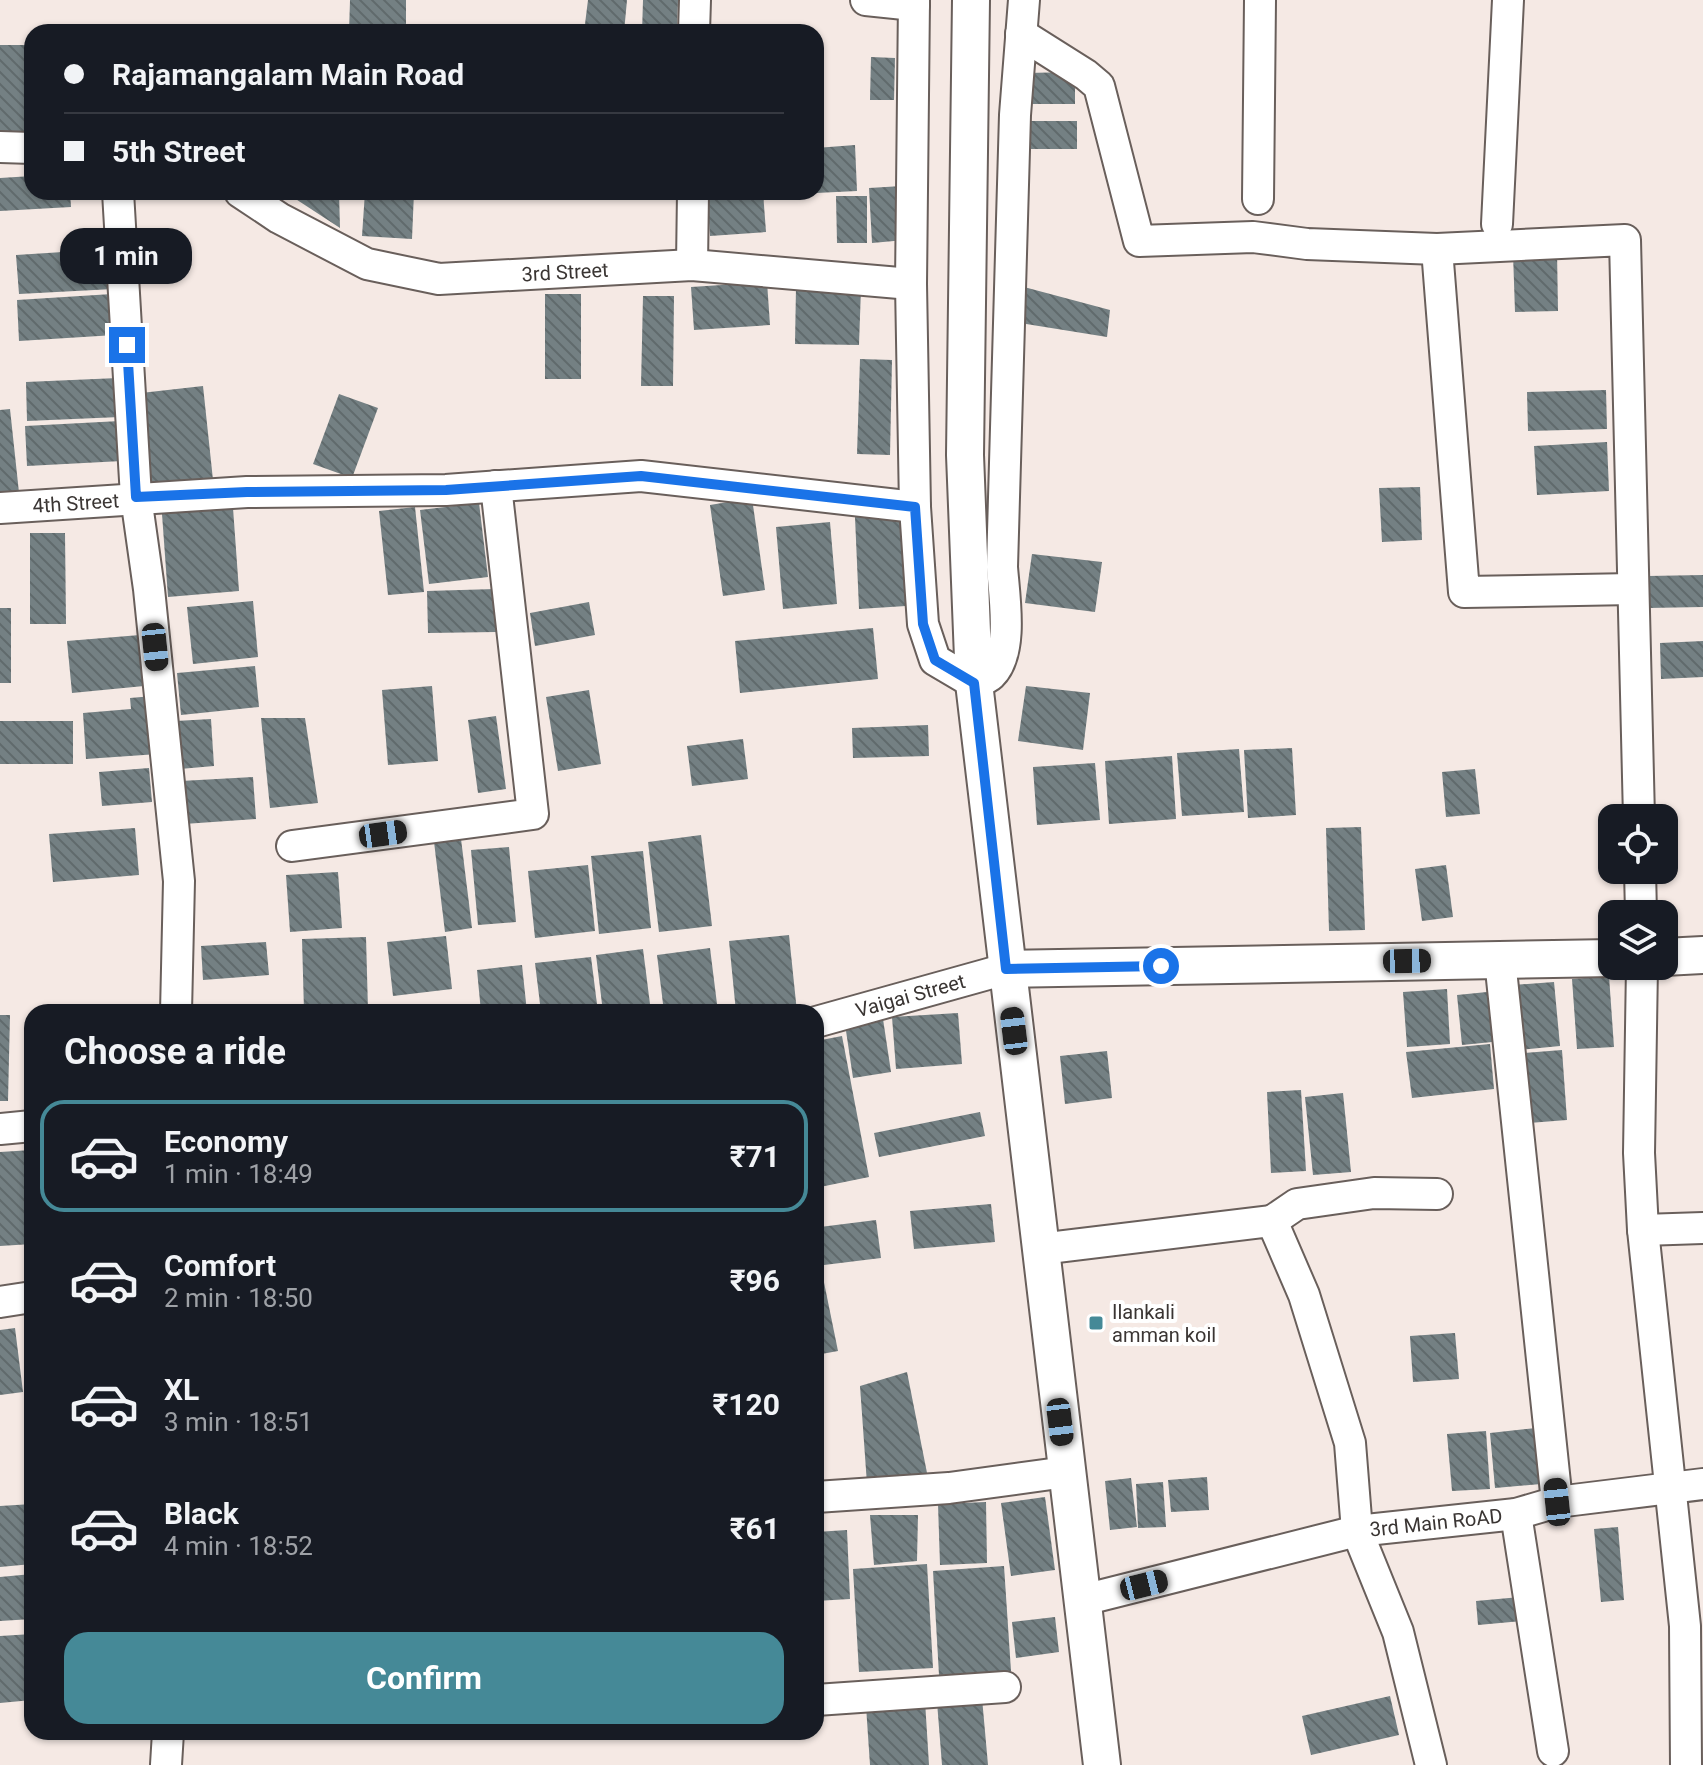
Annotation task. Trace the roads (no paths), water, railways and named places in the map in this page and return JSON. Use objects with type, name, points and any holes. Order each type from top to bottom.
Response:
[{"type":"street","points":[[694,24],[695,0]]},
{"type":"street","points":[[866,0],[914,2],[911,284],[915,507],[923,624],[935,660],[974,683]]},
{"type":"street","points":[[971,0],[965,455],[974,683],[1102,1765]]},
{"type":"street","points":[[974,683],[991,675],[1006,635],[1002,567],[1015,131],[1024,0]]},
{"type":"street","points":[[1258,199],[1260,0]]},
{"type":"street","points":[[1497,224],[1508,0]]},
{"type":"street","points":[[1021,34],[1099,86],[1139,241],[1253,237],[1307,244],[1437,249],[1625,240],[1639,804]]},
{"type":"street","points":[[0,147],[24,148]]},
{"type":"street","points":[[118,200],[136,497],[149,589],[179,881],[176,1004]]},
{"type":"street","name":"3rd Street","points":[[252,200],[279,218],[367,264],[439,279],[692,265],[911,284]]},
{"type":"street","points":[[692,265],[693,200]]},
{"type":"street","points":[[1437,249],[1464,592],[1633,589]]},
{"type":"street","name":"4th Street","points":[[0,508],[247,492],[446,490],[641,476],[915,507]]},
{"type":"street","points":[[292,846],[533,814],[496,486]]},
{"type":"street","points":[[1678,956],[1703,955]]},
{"type":"street","points":[[1006,969],[1598,958]]},
{"type":"street","points":[[1500,960],[1557,1502]]},
{"type":"street","name":"Vaigai Street","points":[[824,1020],[1006,969]]},
{"type":"street","points":[[1642,980],[1639,1153],[1643,1230],[1670,1487],[1694,1626],[1686,1765]]},
{"type":"street","points":[[0,1129],[24,1127]]},
{"type":"street","points":[[1040,1249],[1272,1221],[1297,1204],[1374,1193],[1437,1194]]},
{"type":"street","points":[[1272,1221],[1304,1295],[1350,1443],[1357,1531],[1398,1632],[1431,1765]]},
{"type":"street","points":[[1643,1230],[1703,1228]]},
{"type":"street","points":[[0,1302],[24,1298]]},
{"type":"street","points":[[824,1496],[949,1488],[1066,1472]]},
{"type":"street","name":"3rd Main RoAD","points":[[1083,1600],[1357,1531],[1516,1514],[1557,1502],[1703,1484]]},
{"type":"street","points":[[1516,1514],[1553,1751]]},
{"type":"street","points":[[824,1699],[1005,1687]]},
{"type":"street","points":[[166,1765],[168,1740]]},
{"type":"place","name":"Ilankali amman koil","points":[[1096,1323]]}]
